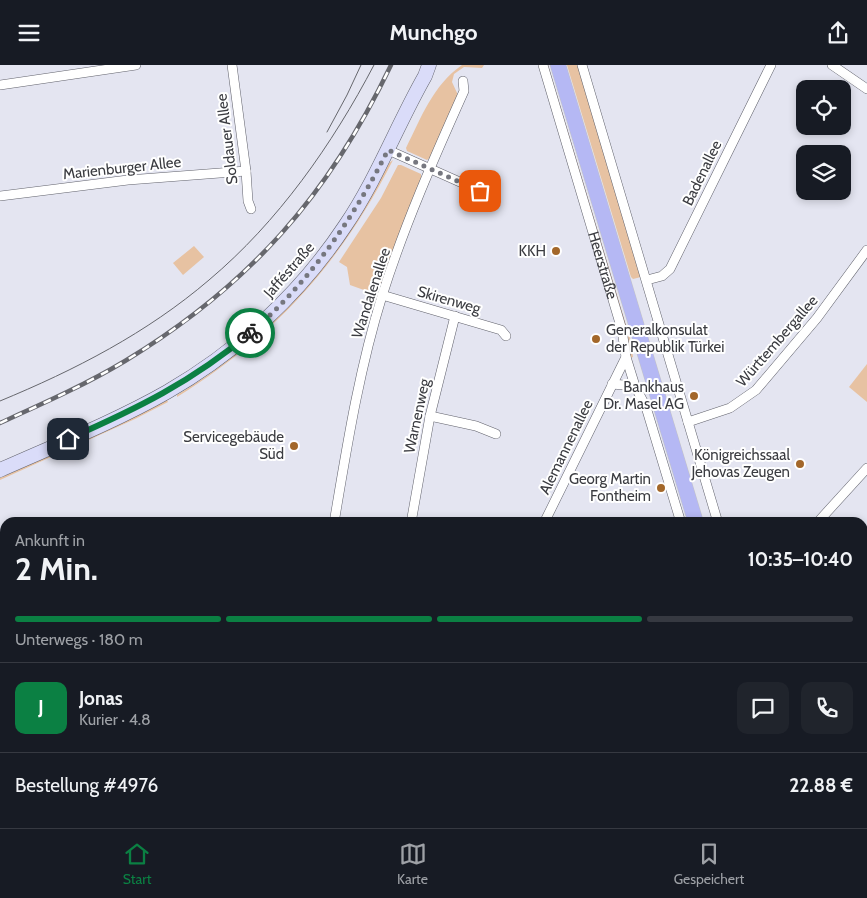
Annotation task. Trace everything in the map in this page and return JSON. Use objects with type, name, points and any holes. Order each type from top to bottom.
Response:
[{"type":"main road","name":"Jafféstraße","points":[[0,470],[149,402],[207,367],[236,345],[286,299],[331,245],[358,207],[427,71],[440,65]]},
{"type":"main road","name":"Heerstraße","points":[[558,65],[694,517]]},
{"type":"street","points":[[0,85],[136,65]]},
{"type":"street","name":"Soldauer Allee","points":[[232,65],[246,171],[248,201],[251,209]]},
{"type":"street","name":"Heerstraße","points":[[543,65],[622,330],[626,357],[635,386],[646,407],[679,517]]},
{"type":"street","points":[[582,65],[716,517]]},
{"type":"street","name":"Badenallee","points":[[647,280],[662,276],[670,269],[772,65]]},
{"type":"street","points":[[832,65],[867,89]]},
{"type":"street","name":"Wandalenallee","points":[[335,517],[353,411],[382,295],[429,168],[464,91],[463,81]]},
{"type":"street","points":[[388,150],[480,191]]},
{"type":"street","name":"Marienburger Allee","points":[[0,196],[128,180],[246,171]]},
{"type":"street","name":"Württembergallee","points":[[688,422],[730,408],[756,390],[817,318],[867,250]]},
{"type":"street","name":"Skirenweg","points":[[382,295],[501,330],[506,336]]},
{"type":"street","name":"Warnenweg","points":[[412,517],[430,415],[455,316]]},
{"type":"street","name":"Alemannenallee","points":[[547,517],[626,357]]},
{"type":"street","points":[[612,384],[635,386]]},
{"type":"street","points":[[430,415],[496,434]]},
{"type":"street","points":[[823,517],[867,468]]},
{"type":"shaded area","points":[[462,65],[484,65],[482,68],[464,67],[454,74],[452,82],[458,95],[431,157],[427,160],[407,151],[406,148],[435,92]]},
{"type":"shaded area","points":[[546,65],[548,65],[630,338],[633,357],[630,358],[626,329]]},
{"type":"shaded area","points":[[567,65],[578,65],[641,277],[633,279],[631,277]]},
{"type":"shaded area","points":[[393,160],[351,232],[328,264],[302,294],[245,349],[177,397],[177,395],[243,349],[300,294],[348,232],[389,163]]},
{"type":"shaded area","points":[[398,165],[421,174],[421,178],[378,294],[375,294],[350,285],[347,267],[339,262],[381,198]]},
{"type":"shaded area","points":[[194,246],[204,257],[183,275],[173,263]]},
{"type":"shaded area","points":[[867,364],[867,402],[849,387]]},
{"type":"shaded area","points":[[167,400],[168,402],[135,419],[0,480],[0,478]]},
{"type":"tram line","points":[[327,132],[361,65]]},
{"type":"tram line","points":[[0,401],[56,376],[109,349],[161,317],[209,280],[258,233],[302,181],[322,153],[374,65]]},
{"type":"railway","points":[[0,423],[79,386],[125,361],[169,332],[210,301],[247,269],[281,234],[341,156],[367,112],[391,65]]},
{"type":"way so far","points":[[250,333],[286,299],[331,245],[358,207],[388,150],[480,191]]},
{"type":"place","name":"KKH","points":[[556,251]]},
{"type":"place","name":"Generalkonsulat der Republik Türkei","points":[[596,339]]},
{"type":"place","name":"Bankhaus Dr. Masel AG","points":[[694,396]]},
{"type":"place","name":"Servicegebäude Süd","points":[[294,446]]},
{"type":"place","name":"Königreichssaal Jehovas Zeugen","points":[[800,464]]},
{"type":"place","name":"Georg Martin Fontheim","points":[[661,488]]},
{"type":"route","points":[[68,439],[130,411],[168,391],[207,367],[250,333]]}]
